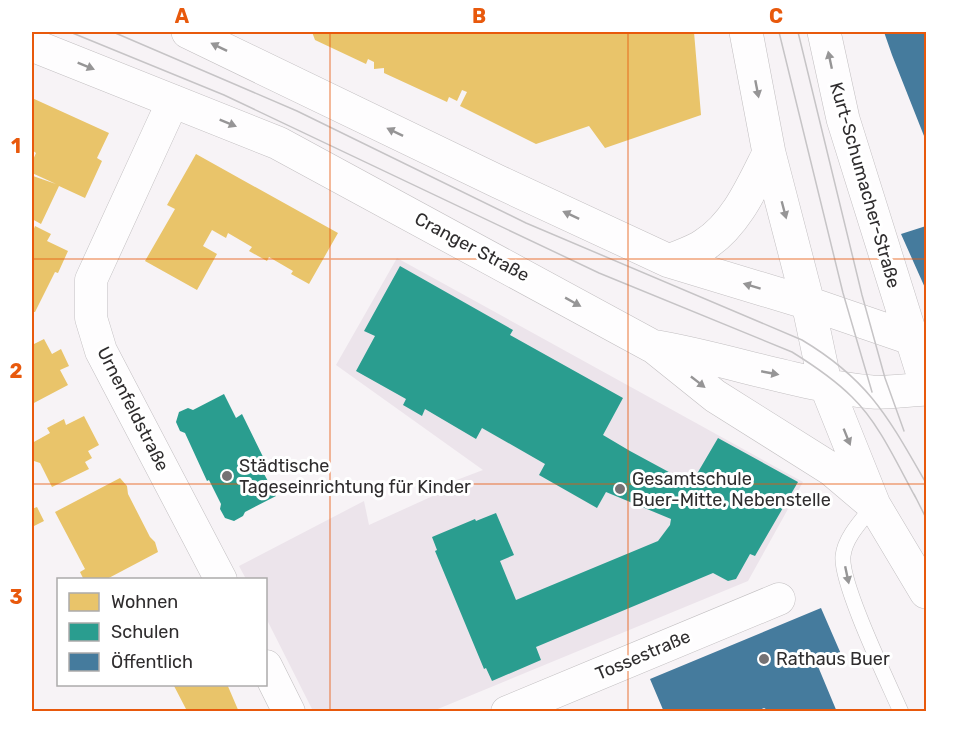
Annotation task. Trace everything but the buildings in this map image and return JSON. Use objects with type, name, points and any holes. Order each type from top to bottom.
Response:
[{"type":"main road","points":[[188,32],[669,261],[808,303],[910,338]]},
{"type":"main road","points":[[746,32],[769,153],[808,303],[825,383],[874,505],[927,592]]},
{"type":"main road","name":"Kurt-Schumacher-Straße","points":[[824,32],[843,119],[910,338],[927,384]]},
{"type":"main road","name":"Cranger Straße","points":[[32,45],[278,143],[652,346],[697,353],[740,366],[872,392],[927,389]]},
{"type":"main road","points":[[669,261],[704,245],[727,224],[749,193],[769,153]]},
{"type":"main road","points":[[652,346],[715,396],[831,468],[874,505]]},
{"type":"street","name":"Urnenfeldstraße","points":[[173,101],[91,280],[91,318],[101,351],[220,578]]},
{"type":"street","name":"Tossestraße","points":[[507,711],[779,599]]},
{"type":"street","points":[[267,668],[289,711]]},
{"type":"lane","points":[[874,505],[852,533],[843,556],[849,589],[901,711]]},
{"type":"shaded area","name":"Gesamtschule Buer-Mitte, Nebenstelle","points":[[397,258],[803,482],[748,581],[433,711],[313,711],[267,620],[267,578],[245,578],[239,566],[364,501],[369,525],[435,495],[446,484],[483,470],[336,365]]},
{"type":"tram line","points":[[70,32],[224,95],[599,273],[792,352],[831,378],[862,408],[888,446],[917,500]]},
{"type":"tram line","points":[[113,32],[297,111],[526,223],[802,340],[825,355],[861,385],[888,419],[926,483]]},
{"type":"tram line","points":[[779,32],[843,293],[872,392]]},
{"type":"tram line","points":[[798,32],[862,295],[885,378],[904,431]]},
{"type":"tram line","points":[[914,494],[926,518]]},
{"type":"place","name":"Städtische Tageseinrichtung für Kinder","points":[[227,476]]},
{"type":"place","name":"Gesamtschule Buer-Mitte, Nebenstelle","points":[[620,489]]},
{"type":"place","name":"Rathaus Buer","points":[[764,659]]}]
